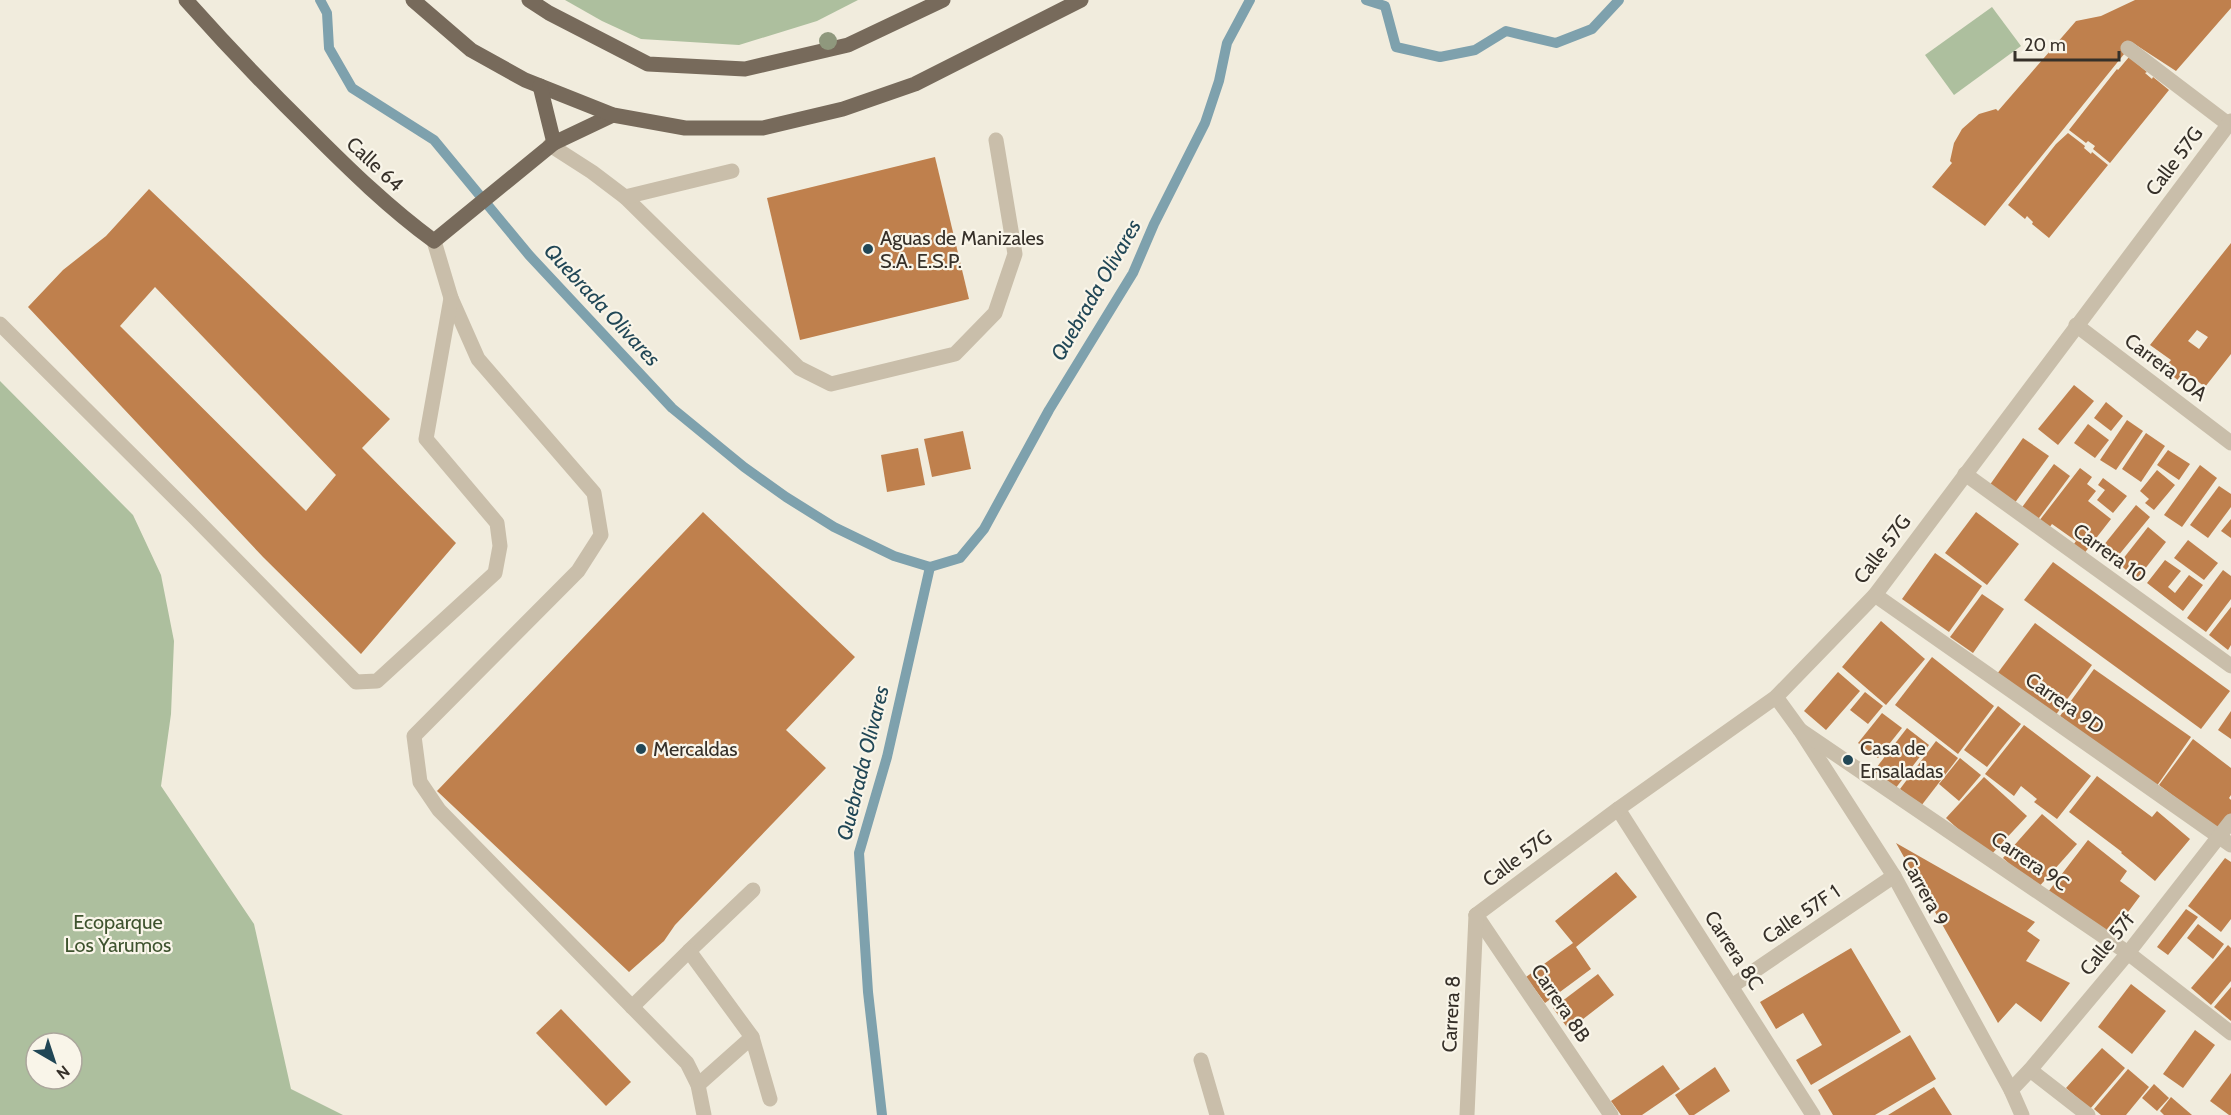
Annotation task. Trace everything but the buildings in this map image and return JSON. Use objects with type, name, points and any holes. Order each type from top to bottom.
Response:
[{"type":"main road","name":"Calle 64","points":[[186,0],[243,63],[365,185],[402,218],[434,241]]},
{"type":"main road","points":[[413,0],[471,50],[532,83],[613,116],[685,128],[763,128],[843,109],[915,84],[1082,0]]},
{"type":"main road","points":[[529,0],[549,13],[648,64],[745,69],[848,45],[943,0]]},
{"type":"main road","points":[[992,45],[1062,0]]},
{"type":"main road","points":[[532,83],[547,148]]},
{"type":"main road","points":[[434,241],[547,148],[613,116]]},
{"type":"street","points":[[2128,48],[2230,122]]},
{"type":"street","name":"Calle 57G","points":[[1476,915],[1776,697],[1875,595],[2230,122]]},
{"type":"street","points":[[547,148],[592,172],[625,196],[799,368],[831,384],[955,354],[995,313],[1015,254],[996,140]]},
{"type":"street","points":[[625,196],[732,171]]},
{"type":"street","points":[[434,241],[451,298],[478,359],[594,493],[601,536],[578,571],[414,736],[420,782],[439,810],[687,1063],[698,1085],[704,1115]]},
{"type":"street","points":[[0,324],[356,682],[377,681],[495,573],[500,546],[497,523],[426,439],[451,298]]},
{"type":"street","name":"Carrera 10A","points":[[2076,325],[2231,443]]},
{"type":"street","name":"Carrera 10","points":[[1965,474],[2231,666]]},
{"type":"street","name":"Carrera 9D","points":[[1875,595],[2225,841]]},
{"type":"street","name":"Carrera 9","points":[[1776,697],[1800,729],[1894,876],[2011,1090],[2022,1115]]},
{"type":"street","name":"Carrera 9C","points":[[1800,729],[2128,953],[2231,1033]]},
{"type":"street","name":"Carrera 8C","points":[[1618,810],[1813,1115]]},
{"type":"street","name":"Calle 57f","points":[[2011,1090],[2225,841],[2231,821]]},
{"type":"street","name":"Calle 57F 1","points":[[1732,986],[1894,876]]},
{"type":"street","points":[[633,1007],[753,890]]},
{"type":"street","name":"Carrera 8","points":[[1467,1115],[1476,915]]},
{"type":"street","name":"Carrera 8B","points":[[1476,915],[1611,1115]]},
{"type":"street","points":[[689,951],[752,1037],[770,1100]]},
{"type":"street","points":[[698,1085],[752,1037]]},
{"type":"street","points":[[1201,1060],[1217,1115]]},
{"type":"street","points":[[2030,1070],[2088,1115]]},
{"type":"green space","points":[[565,0],[858,0],[817,21],[739,45],[641,39]]},
{"type":"green space","points":[[1992,7],[2021,46],[1954,95],[1925,55]]},
{"type":"green space","name":"Ecoparque Los Yarumos","points":[[0,381],[133,515],[161,575],[174,641],[171,714],[161,786],[254,924],[291,1089],[343,1115],[0,1115]]},
{"type":"waterway","name":"Quebrada Olivares","points":[[320,0],[327,13],[329,48],[352,88],[434,140],[529,255],[672,408],[744,467],[834,527],[894,556],[930,567],[960,558],[984,529],[1049,410],[1133,273],[1154,224],[1205,123],[1219,81],[1227,43],[1250,0]]},
{"type":"waterway","name":"Quebrada Olivares","points":[[1366,0],[1385,6],[1396,47],[1440,57],[1475,50],[1506,31],[1556,43],[1592,29],[1619,0]]},
{"type":"waterway","name":"Quebrada Olivares","points":[[882,1115],[868,992],[859,853],[887,757],[930,567]]},
{"type":"place","name":"Aguas de Manizales S.A. E.S.P.","points":[[868,249]]},
{"type":"place","name":"Mercaldas","points":[[641,749]]},
{"type":"place","name":"Casa de Ensaladas","points":[[1848,760]]}]
